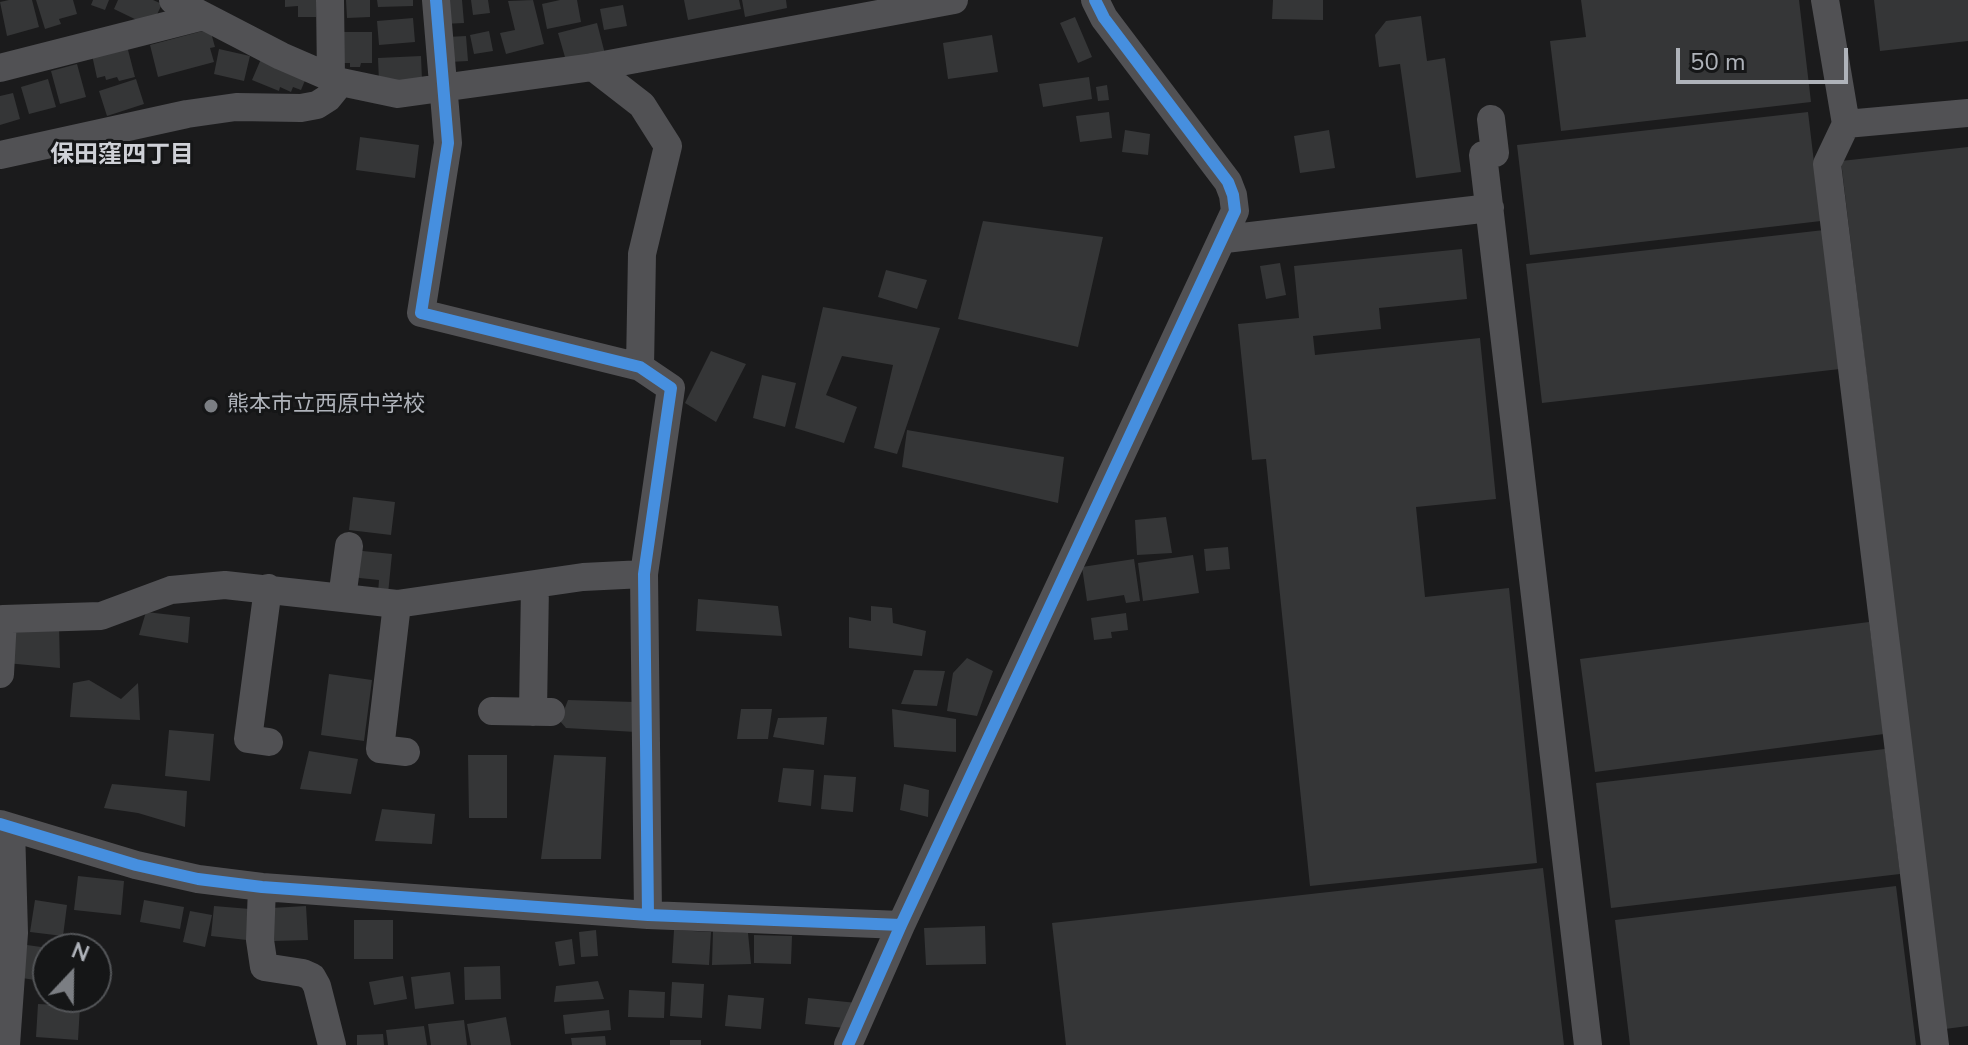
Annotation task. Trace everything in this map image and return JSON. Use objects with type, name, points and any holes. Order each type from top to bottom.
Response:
[{"type":"street","points":[[173,0],[281,56],[336,79],[398,94],[593,67],[883,6],[954,0]]},
{"type":"street","points":[[0,155],[187,114],[236,107],[301,108],[317,105],[328,98],[336,79],[330,0]]},
{"type":"street","points":[[436,0],[448,143],[421,313],[640,367],[671,388],[644,574],[648,915]]},
{"type":"street","points":[[848,1045],[901,925],[1225,239],[1235,211],[1228,182],[1104,18],[1095,0]]},
{"type":"street","points":[[1825,0],[1846,124],[1827,164],[1935,1045]]},
{"type":"street","points":[[0,68],[204,16]]},
{"type":"street","points":[[593,67],[642,105],[668,146],[642,254],[640,367]]},
{"type":"street","points":[[1846,124],[1968,113]]},
{"type":"street","points":[[1491,119],[1495,153],[1483,155],[1588,1045]]},
{"type":"street","points":[[1225,239],[1490,208]]},
{"type":"street","points":[[342,598],[349,546]]},
{"type":"street","points":[[0,674],[3,619],[101,616],[171,590],[225,585],[397,604],[583,577],[644,574]]},
{"type":"street","points":[[492,711],[543,712],[535,585]]},
{"type":"street","points":[[249,740],[268,588]]},
{"type":"street","points":[[397,604],[380,749],[406,752]]},
{"type":"street","points":[[4,1044],[14,933],[5,826],[136,865],[198,879],[262,887],[648,915],[901,925]]},
{"type":"street","points":[[262,887],[260,940],[264,967],[312,977],[332,1045]]},
{"type":"building","points":[[32,0],[39,27],[7,36],[0,2]]},
{"type":"building","points":[[36,0],[73,0],[77,14],[59,19],[61,24],[45,29]]},
{"type":"building","points":[[93,0],[109,0],[105,10],[91,5]]},
{"type":"building","points":[[118,0],[153,0],[162,4],[153,23],[143,23],[114,9]]},
{"type":"building","points":[[285,0],[316,0],[316,17],[298,17],[298,6],[285,7]]},
{"type":"building","points":[[346,0],[370,0],[370,17],[347,18]]},
{"type":"building","points":[[377,0],[413,0],[413,6],[378,7]]},
{"type":"building","points":[[442,0],[462,0],[464,23],[443,24]]},
{"type":"building","points":[[471,0],[488,0],[490,13],[473,15]]},
{"type":"building","points":[[533,0],[544,44],[506,54],[500,33],[515,30],[508,1]]},
{"type":"building","points":[[577,0],[581,22],[547,29],[542,4]]},
{"type":"building","points":[[684,0],[739,0],[741,9],[688,20]]},
{"type":"building","points":[[742,0],[786,0],[787,8],[745,17]]},
{"type":"building","points":[[1273,0],[1323,0],[1323,20],[1272,19]]},
{"type":"building","points":[[1581,0],[1799,0],[1811,102],[1561,131],[1550,41],[1586,37]]},
{"type":"building","points":[[1874,0],[1968,0],[1968,41],[1880,51]]},
{"type":"building","points":[[623,5],[627,26],[604,30],[600,9]]},
{"type":"building","points":[[1421,16],[1427,61],[1445,58],[1461,172],[1416,178],[1400,64],[1379,67],[1375,35],[1386,21]]},
{"type":"building","points":[[1075,17],[1092,57],[1078,63],[1060,23]]},
{"type":"building","points":[[413,18],[415,42],[379,45],[377,21]]},
{"type":"building","points":[[597,23],[605,54],[567,64],[558,33]]},
{"type":"building","points":[[210,29],[215,47],[210,48],[214,62],[158,77],[150,45]]},
{"type":"building","points":[[489,31],[493,51],[474,54],[470,35]]},
{"type":"building","points":[[336,32],[372,32],[372,63],[350,67],[350,63],[337,63]]},
{"type":"building","points":[[992,35],[998,72],[948,79],[943,43]]},
{"type":"building","points":[[466,36],[468,61],[449,62],[447,37]]},
{"type":"building","points":[[127,46],[135,77],[119,81],[117,77],[106,80],[105,76],[97,78],[92,55]]},
{"type":"building","points":[[219,49],[250,56],[244,81],[214,74]]},
{"type":"building","points":[[421,56],[422,80],[379,82],[378,58]]},
{"type":"building","points":[[261,59],[306,78],[301,90],[293,87],[291,92],[280,87],[279,91],[252,80]]},
{"type":"building","points":[[77,64],[86,97],[60,104],[51,71]]},
{"type":"building","points":[[1089,77],[1092,99],[1043,107],[1039,84]]},
{"type":"building","points":[[48,79],[56,107],[29,114],[21,87]]},
{"type":"building","points":[[136,79],[144,104],[107,116],[99,91]]},
{"type":"building","points":[[1107,85],[1109,100],[1098,101],[1096,87]]},
{"type":"building","points":[[13,93],[20,119],[0,125],[0,96]]},
{"type":"building","points":[[1109,112],[1112,138],[1080,142],[1076,116]]},
{"type":"building","points":[[1808,112],[1821,221],[1530,255],[1517,145]]},
{"type":"building","points":[[1125,130],[1150,134],[1148,155],[1122,152]]},
{"type":"building","points":[[1329,130],[1335,168],[1300,173],[1294,136]]},
{"type":"building","points":[[360,137],[419,145],[415,178],[356,170]]},
{"type":"building","points":[[1968,147],[1968,1026],[1945,1029],[1841,161]]},
{"type":"building","points":[[983,221],[1103,237],[1078,347],[958,319]]},
{"type":"building","points":[[1824,230],[1840,369],[1542,403],[1526,264]]},
{"type":"building","points":[[1462,249],[1467,299],[1379,308],[1381,329],[1313,336],[1315,355],[1480,338],[1496,499],[1416,507],[1425,597],[1509,588],[1537,863],[1310,886],[1266,459],[1252,460],[1238,324],[1299,318],[1294,266]]},
{"type":"building","points":[[1280,263],[1286,295],[1266,299],[1260,266]]},
{"type":"building","points":[[886,270],[927,280],[917,309],[878,297]]},
{"type":"building","points":[[823,307],[940,328],[897,454],[874,448],[893,365],[842,356],[826,395],[857,407],[844,443],[795,428]]},
{"type":"building","points":[[711,351],[746,364],[716,422],[685,403]]},
{"type":"building","points":[[762,375],[796,383],[785,427],[753,418]]},
{"type":"building","points":[[907,430],[1064,457],[1058,503],[902,467]]},
{"type":"building","points":[[353,497],[395,502],[391,535],[349,530]]},
{"type":"building","points":[[1166,517],[1172,553],[1137,555],[1135,520]]},
{"type":"building","points":[[1228,547],[1230,569],[1206,571],[1204,549]]},
{"type":"building","points":[[353,550],[392,554],[388,594],[378,593],[379,580],[350,577]]},
{"type":"building","points":[[1193,555],[1199,593],[1143,601],[1138,563]]},
{"type":"building","points":[[1134,559],[1140,601],[1126,603],[1124,595],[1087,601],[1082,567]]},
{"type":"building","points":[[698,599],[778,606],[782,636],[696,631]]},
{"type":"building","points":[[871,606],[892,608],[893,623],[926,631],[922,656],[849,648],[849,617],[871,621]]},
{"type":"building","points":[[146,612],[190,617],[188,643],[139,635]]},
{"type":"building","points":[[1126,613],[1128,630],[1111,632],[1112,638],[1094,640],[1091,618]]},
{"type":"building","points":[[1869,622],[1884,734],[1595,772],[1580,659]]},
{"type":"building","points":[[10,625],[59,625],[60,668],[6,663]]},
{"type":"building","points":[[967,658],[993,671],[977,716],[947,711],[953,673]]},
{"type":"building","points":[[914,670],[945,671],[937,706],[901,704]]},
{"type":"building","points":[[329,674],[372,680],[364,741],[321,735]]},
{"type":"building","points":[[89,680],[121,699],[138,683],[140,720],[70,717],[73,683]]},
{"type":"building","points":[[568,700],[635,702],[636,732],[566,728],[560,721]]},
{"type":"building","points":[[741,709],[772,709],[768,739],[737,739]]},
{"type":"building","points":[[892,709],[956,719],[956,752],[894,747]]},
{"type":"building","points":[[827,717],[824,745],[773,737],[778,718]]},
{"type":"building","points":[[169,730],[214,734],[210,781],[165,776]]},
{"type":"building","points":[[1885,749],[1900,874],[1611,908],[1596,783]]},
{"type":"building","points":[[309,751],[358,759],[351,794],[300,789]]},
{"type":"building","points":[[468,755],[507,755],[507,818],[469,818]]},
{"type":"building","points":[[554,755],[606,757],[601,859],[541,859]]},
{"type":"building","points":[[783,768],[814,770],[811,806],[778,802]]},
{"type":"building","points":[[824,775],[856,777],[853,812],[821,809]]},
{"type":"building","points":[[112,784],[187,791],[185,827],[138,813],[104,808]]},
{"type":"building","points":[[904,784],[929,790],[928,817],[900,810]]},
{"type":"building","points":[[382,809],[435,814],[432,844],[375,841]]},
{"type":"building","points":[[1543,868],[1564,1045],[1066,1045],[1052,923]]},
{"type":"building","points":[[78,876],[124,881],[121,915],[74,910]]},
{"type":"building","points":[[1896,886],[1916,1045],[1630,1045],[1615,920]]},
{"type":"building","points":[[35,900],[67,905],[63,933],[30,932]]},
{"type":"building","points":[[144,900],[184,907],[180,929],[140,922]]},
{"type":"building","points":[[214,906],[250,909],[247,940],[211,936]]},
{"type":"building","points":[[306,906],[308,940],[273,941],[271,908]]},
{"type":"building","points":[[190,911],[212,915],[205,947],[183,942]]},
{"type":"building","points":[[354,920],[393,920],[393,959],[354,959]]},
{"type":"building","points":[[985,926],[986,964],[926,965],[924,928]]},
{"type":"building","points":[[596,930],[598,956],[581,957],[579,932]]},
{"type":"building","points":[[674,930],[711,932],[709,965],[672,963]]},
{"type":"building","points":[[713,931],[748,933],[751,964],[712,965]]},
{"type":"building","points":[[754,935],[792,936],[791,964],[754,963]]},
{"type":"building","points":[[572,939],[575,964],[559,966],[555,942]]},
{"type":"building","points":[[27,945],[32,946],[32,980],[22,978]]},
{"type":"building","points":[[500,966],[501,999],[465,1000],[464,967]]},
{"type":"building","points":[[450,972],[454,1004],[415,1009],[411,977]]},
{"type":"building","points":[[403,976],[407,999],[374,1005],[369,982]]},
{"type":"building","points":[[598,981],[604,999],[554,1002],[556,986]]},
{"type":"building","points":[[672,982],[704,984],[702,1018],[670,1016]]},
{"type":"building","points":[[629,990],[665,992],[664,1018],[628,1017]]},
{"type":"building","points":[[728,995],[764,998],[761,1029],[725,1026]]},
{"type":"building","points":[[808,998],[857,1003],[855,1029],[805,1024]]},
{"type":"building","points":[[609,1010],[611,1030],[565,1034],[563,1015]]},
{"type":"building","points":[[37,1013],[80,1013],[78,1040],[36,1037]]},
{"type":"building","points":[[506,1017],[511,1045],[471,1045],[467,1024]]},
{"type":"building","points":[[464,1020],[467,1045],[431,1045],[428,1024]]},
{"type":"building","points":[[424,1026],[427,1045],[388,1045],[386,1030]]},
{"type":"building","points":[[383,1034],[384,1045],[357,1045],[357,1035]]},
{"type":"building","points":[[605,1036],[606,1045],[572,1045],[571,1038]]},
{"type":"building","points":[[670,1040],[701,1040],[701,1045],[670,1045]]},
{"type":"cycle path","points":[[436,0],[448,143],[421,313],[640,367],[671,388],[644,574],[648,915]]},
{"type":"cycle path","points":[[848,1045],[901,925],[1235,211],[1228,182],[1104,18],[1095,0]]},
{"type":"cycle path","points":[[0,824],[136,865],[198,879],[262,887],[648,915],[901,925]]},
{"type":"place","name":"熊本市立西原中学校","points":[[211,406]]},
{"type":"district","name":"保田窪四丁目","points":[[122,156]]}]
